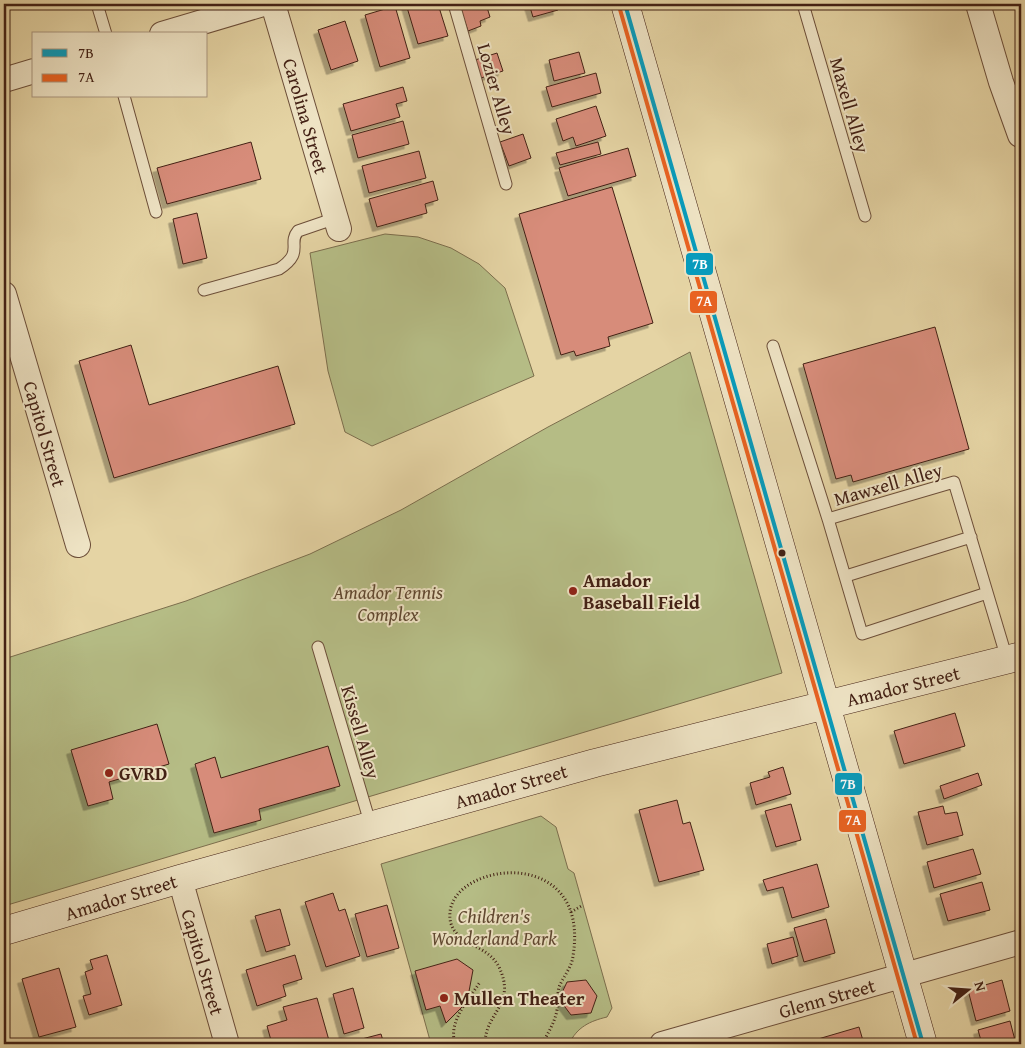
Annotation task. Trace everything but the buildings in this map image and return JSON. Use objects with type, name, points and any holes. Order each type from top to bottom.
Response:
[{"type":"street","points":[[169,32],[264,4]]},
{"type":"street","name":"Carolina Street","points":[[273,4],[337,223]]},
{"type":"street","points":[[625,4],[923,1044]]},
{"type":"street","points":[[978,4],[1001,82],[1020,135]]},
{"type":"street","points":[[4,80],[32,72]]},
{"type":"street","name":"Capitol Street","points":[[4,294],[78,545]]},
{"type":"street","name":"Amador Street","points":[[4,931],[180,879],[595,763],[1014,658]]},
{"type":"street","name":"Capitol Street","points":[[180,879],[227,1044]]},
{"type":"street","name":"Glenn Street","points":[[662,1044],[1021,942]]},
{"type":"lane","points":[[97,4],[105,32]]},
{"type":"lane","name":"Lozier Alley","points":[[454,4],[506,184]]},
{"type":"lane","name":"Maxell Alley","points":[[803,4],[865,216]]},
{"type":"lane","points":[[125,98],[156,212]]},
{"type":"lane","points":[[204,290],[279,269],[289,263],[296,250],[294,238],[298,230],[337,223]]},
{"type":"lane","name":"Mawxell Alley","points":[[773,346],[828,519],[954,482],[987,592],[1014,658]]},
{"type":"lane","points":[[828,519],[862,634],[987,592]]},
{"type":"lane","points":[[846,576],[970,537]]},
{"type":"lane","name":"Kissell Alley","points":[[318,647],[371,826]]},
{"type":"path","points":[[484,1044],[488,1022],[497,1014],[505,995],[504,980],[492,956],[458,937],[452,928],[450,912],[456,896],[486,877],[504,873],[532,874],[554,885],[563,895],[571,912],[574,934],[573,958],[558,989],[555,1020],[542,1044]]},
{"type":"path","points":[[571,912],[583,905]]},
{"type":"path","points":[[455,1044],[452,1030],[480,982]]},
{"type":"green space","points":[[385,234],[418,237],[451,248],[479,264],[505,288],[534,376],[372,446],[345,432],[328,371],[310,253]]},
{"type":"green space","name":"Amador Tennis Complex","points":[[690,352],[782,673],[4,906],[4,659],[186,601],[310,554],[401,510],[548,427]]},
{"type":"green space","name":"Children's Wonderland Park","points":[[541,816],[556,827],[568,869],[574,873],[612,1008],[607,1017],[580,1029],[569,1044],[431,1044],[381,864]]},
{"type":"transit line","name":"7B","points":[[625,4],[923,1044]]},
{"type":"transit line","name":"7A","points":[[619,6],[917,1044]]},
{"type":"place","name":"Amador Baseball Field","points":[[573,591]]},
{"type":"place","name":"GVRD","points":[[109,773]]},
{"type":"place","name":"Mullen Theater","points":[[444,998]]}]
